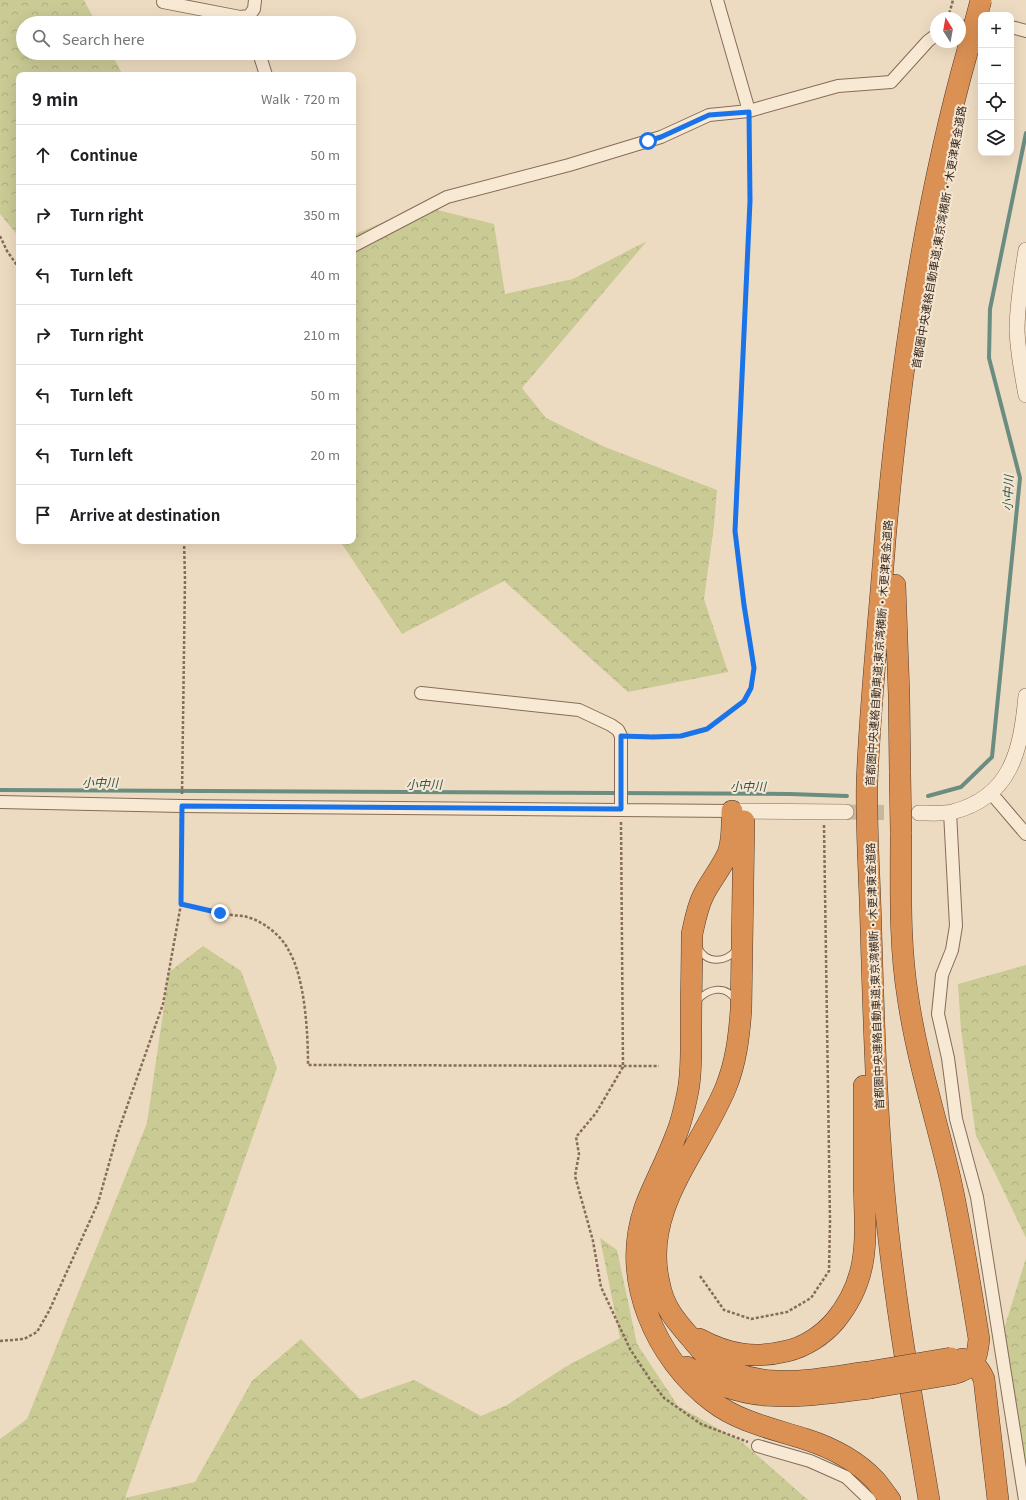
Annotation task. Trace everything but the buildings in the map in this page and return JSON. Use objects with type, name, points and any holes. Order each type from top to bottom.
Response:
[{"type":"highway","name":"首都圏中央連絡自動車道;東京湾横断・木更津東金道路","points":[[929,1500],[904,1353],[888,1230],[878,1103],[867,787],[871,716],[889,498],[910,324],[923,247],[949,119],[981,0]]},
{"type":"highway","name":"首都圏中央連絡自動車道;東京湾横断・木更津東金道路","points":[[938,1500],[913,1352],[899,1231],[879,964],[879,788],[889,646],[905,463],[916,367],[931,266],[960,112],[968,49]]},
{"type":"highway","points":[[895,585],[899,695],[901,940],[908,998],[919,1054],[950,1177],[965,1247],[979,1340],[978,1353],[974,1364]]},
{"type":"highway","points":[[682,1328],[715,1348],[732,1353],[752,1355],[773,1354],[793,1350],[812,1341],[828,1329],[851,1298],[858,1281],[863,1264],[865,1238],[863,873],[867,787]]},
{"type":"highway","points":[[738,810],[742,938],[741,1010],[735,1061],[715,1111],[679,1174],[664,1207],[658,1227],[655,1250],[657,1273],[660,1286],[671,1313],[682,1328],[710,1358],[726,1369],[745,1377],[785,1381],[814,1379],[869,1380]]},
{"type":"highway","points":[[738,810],[728,852],[702,897],[696,913],[692,934],[690,1065],[688,1089],[677,1134],[645,1209],[639,1233],[636,1258],[644,1306],[653,1330],[665,1349],[694,1385],[714,1403],[731,1413],[750,1421],[807,1439],[830,1449],[854,1463],[875,1480],[890,1500]]},
{"type":"highway","points":[[665,1349],[686,1367],[700,1376],[735,1390],[754,1395],[773,1397],[797,1396],[869,1380],[952,1366],[964,1360],[974,1364],[980,1370],[984,1379],[998,1500]]},
{"type":"street","points":[[251,16],[255,0]]},
{"type":"street","points":[[716,0],[749,112]]},
{"type":"street","points":[[163,2],[235,16]]},
{"type":"street","points":[[966,26],[978,25]]},
{"type":"street","points":[[1014,29],[1026,31]]},
{"type":"street","points":[[356,244],[447,197],[569,165],[661,137],[709,115],[749,112],[838,86],[891,82],[930,40]]},
{"type":"street","points":[[261,60],[265,72]]},
{"type":"street","points":[[1026,250],[1017,330],[1020,367],[1026,395]]},
{"type":"street","points":[[421,693],[579,710],[611,725],[618,730],[621,736],[621,806]]},
{"type":"street","points":[[918,814],[950,812],[965,808],[980,801],[991,793],[1007,775],[1017,752],[1023,726],[1026,696]]},
{"type":"street","points":[[991,793],[1026,834]]},
{"type":"street","points":[[0,802],[182,806],[621,806],[846,812]]},
{"type":"street","points":[[950,812],[956,926],[952,950],[942,975],[938,1014],[948,1058],[956,1119],[977,1197],[1025,1500]]},
{"type":"street","points":[[758,1446],[810,1461],[846,1477],[870,1500]]},
{"type":"lane","points":[[692,934],[700,952],[707,959],[715,960],[723,959],[731,955],[742,938]]},
{"type":"lane","points":[[691,1013],[702,995],[710,991],[718,990],[726,991],[733,996],[741,1010]]},
{"type":"path","points":[[950,12],[953,0]]},
{"type":"path","points":[[621,736],[681,736],[707,729],[744,701],[751,688],[754,668],[744,605],[735,531],[750,201],[749,112]]},
{"type":"path","points":[[0,236],[7,251],[16,264]]},
{"type":"path","points":[[0,1341],[24,1339],[37,1332],[49,1311],[98,1203],[117,1135],[163,1004],[181,904],[185,579],[184,544]]},
{"type":"path","points":[[621,806],[623,1067]]},
{"type":"path","points":[[700,1276],[724,1310],[751,1319],[787,1312],[811,1298],[829,1271],[830,1221],[824,812]]},
{"type":"path","points":[[181,904],[233,916],[247,917],[262,924],[277,935],[289,950],[300,976],[308,1041],[308,1064],[623,1067],[659,1066]]},
{"type":"green space","points":[[0,0],[84,0],[92,16],[16,16],[16,60],[115,60],[121,72],[16,72],[16,233],[0,214]]},
{"type":"green space","points":[[421,206],[494,224],[505,294],[573,279],[647,241],[522,388],[546,418],[605,447],[717,490],[704,599],[728,672],[628,692],[504,581],[402,634],[342,544],[356,544],[356,234]]},
{"type":"green space","points":[[203,946],[241,971],[277,1068],[125,1498],[195,1482],[252,1381],[301,1339],[360,1399],[414,1380],[481,1416],[507,1405],[565,1367],[620,1338],[600,1238],[617,1250],[637,1344],[678,1406],[742,1442],[808,1500],[0,1500],[0,1439],[27,1419],[147,1123],[169,972]]},
{"type":"green space","points":[[1026,965],[1026,1238],[976,1136],[961,1030],[958,984]]},
{"type":"green space","points":[[1026,1258],[1026,1470],[1000,1342]]},
{"type":"waterway","name":"小中川","points":[[928,796],[961,787],[992,757],[1020,478],[989,358],[990,309],[1026,133]]},
{"type":"waterway","name":"小中川","points":[[0,790],[790,794],[847,796]]},
{"type":"tunnel","points":[[846,812],[909,813]]},
{"type":"route","points":[[220,913],[181,904],[182,806],[621,809],[621,736],[681,736],[707,729],[744,701],[751,688],[754,668],[744,605],[735,531],[750,201],[749,112],[709,115],[661,137],[648,141]]}]
